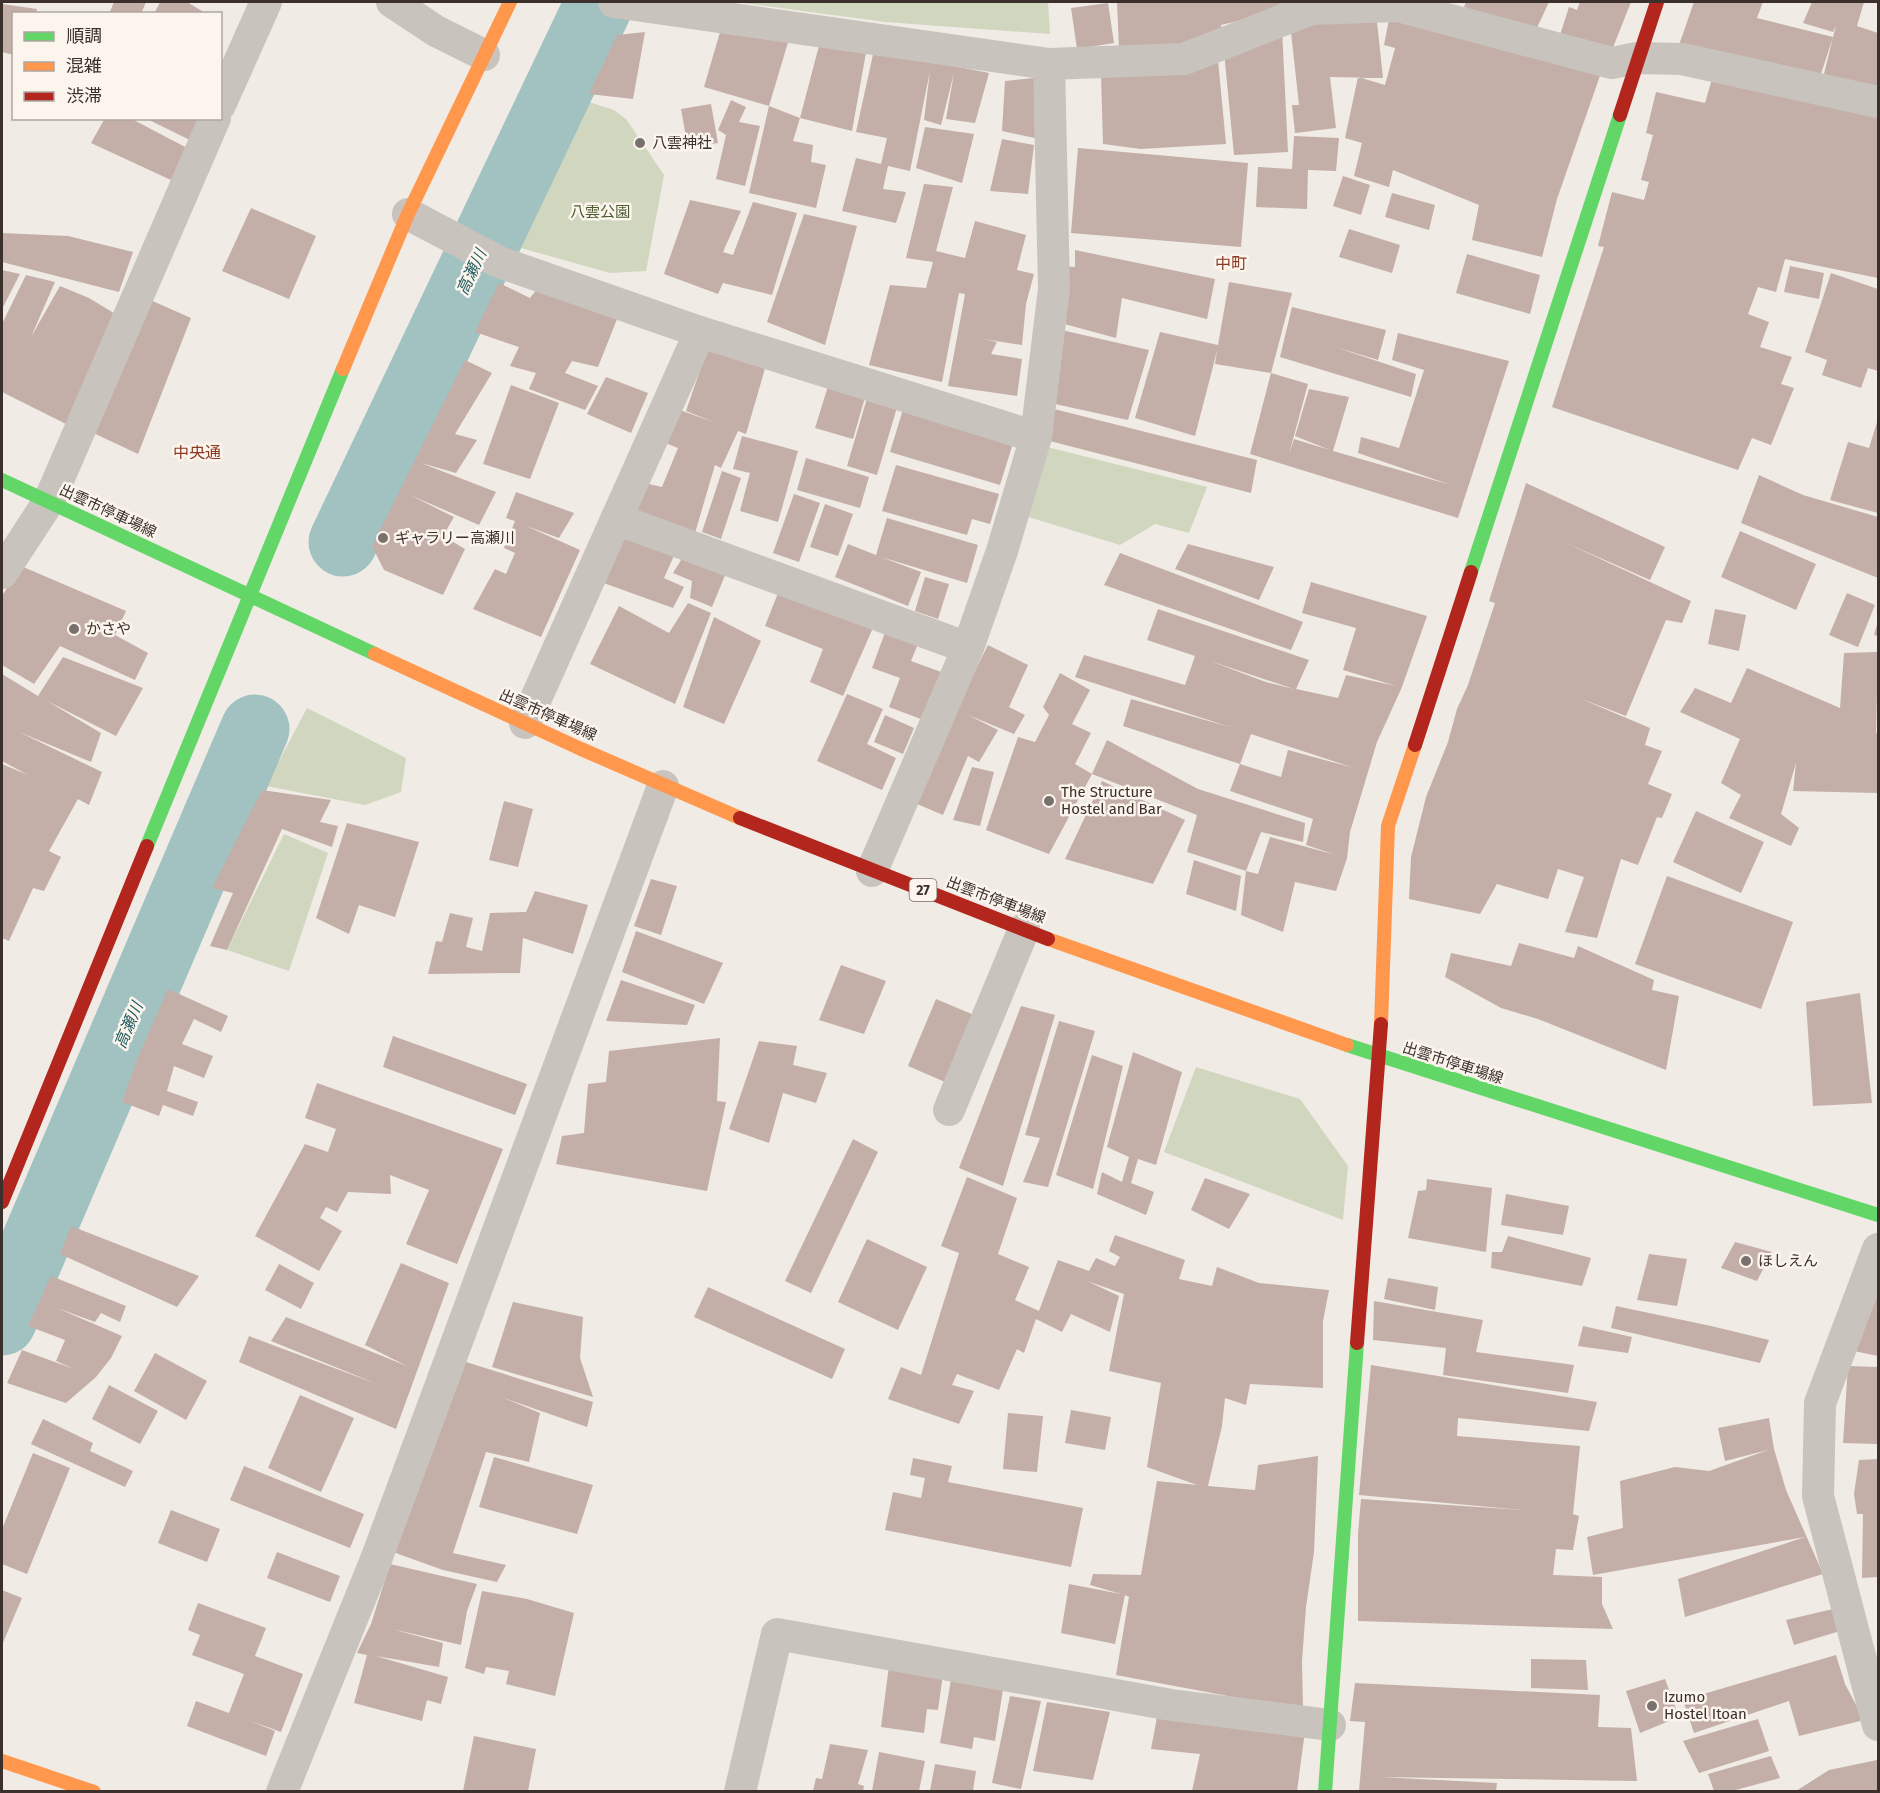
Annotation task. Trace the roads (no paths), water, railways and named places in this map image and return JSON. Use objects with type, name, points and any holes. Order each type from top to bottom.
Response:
[{"type":"street","points":[[222,101],[266,2]]},
{"type":"street","points":[[392,2],[436,31],[484,55]]},
{"type":"street","points":[[2,1202],[248,596],[408,214],[510,2]]},
{"type":"street","points":[[614,2],[1049,64],[1184,59],[1311,9],[1398,6],[1612,63],[1637,58],[1682,59],[1878,102]]},
{"type":"street","points":[[1325,1791],[1380,1057],[1388,826],[1657,2]]},
{"type":"street","points":[[872,871],[969,648],[1002,551],[1036,437],[1054,289],[1049,64]]},
{"type":"street","points":[[2,573],[49,501],[214,120]]},
{"type":"street","points":[[408,214],[499,262],[700,332],[1036,437]]},
{"type":"street","points":[[525,723],[700,332]]},
{"type":"street","name":"出雲市停車場線","points":[[2,480],[248,596],[663,786],[872,871],[1161,981],[1380,1057],[1878,1215]]},
{"type":"street","points":[[616,519],[969,648]]},
{"type":"street","points":[[282,1791],[377,1557],[663,786]]},
{"type":"street","points":[[949,1110],[1024,929]]},
{"type":"street","points":[[1878,1248],[1821,1403],[1818,1496],[1878,1725]]},
{"type":"street","points":[[740,1791],[777,1634],[1171,1705],[1330,1725]]},
{"type":"street","points":[[2,1761],[94,1791]]},
{"type":"waterway","name":"高瀬川","points":[[343,542],[600,2]]},
{"type":"waterway","name":"高瀬川","points":[[2,1321],[255,729]]},
{"type":"place","name":"八雲神社","points":[[640,143]]},
{"type":"place","name":"ギャラリー高瀬川","points":[[383,538]]},
{"type":"place","name":"かさや","points":[[74,629]]},
{"type":"place","name":"The Structure Hostel and Bar","points":[[1049,801]]},
{"type":"place","name":"ほしえん","points":[[1746,1261]]},
{"type":"place","name":"Izumo Hostel Itoan","points":[[1652,1706]]},
{"type":"district","name":"中町","points":[[1231,263]]},
{"type":"district","name":"中央通","points":[[197,452]]},
{"type":"park label","name":"八雲公園","points":[[600,212]]}]
